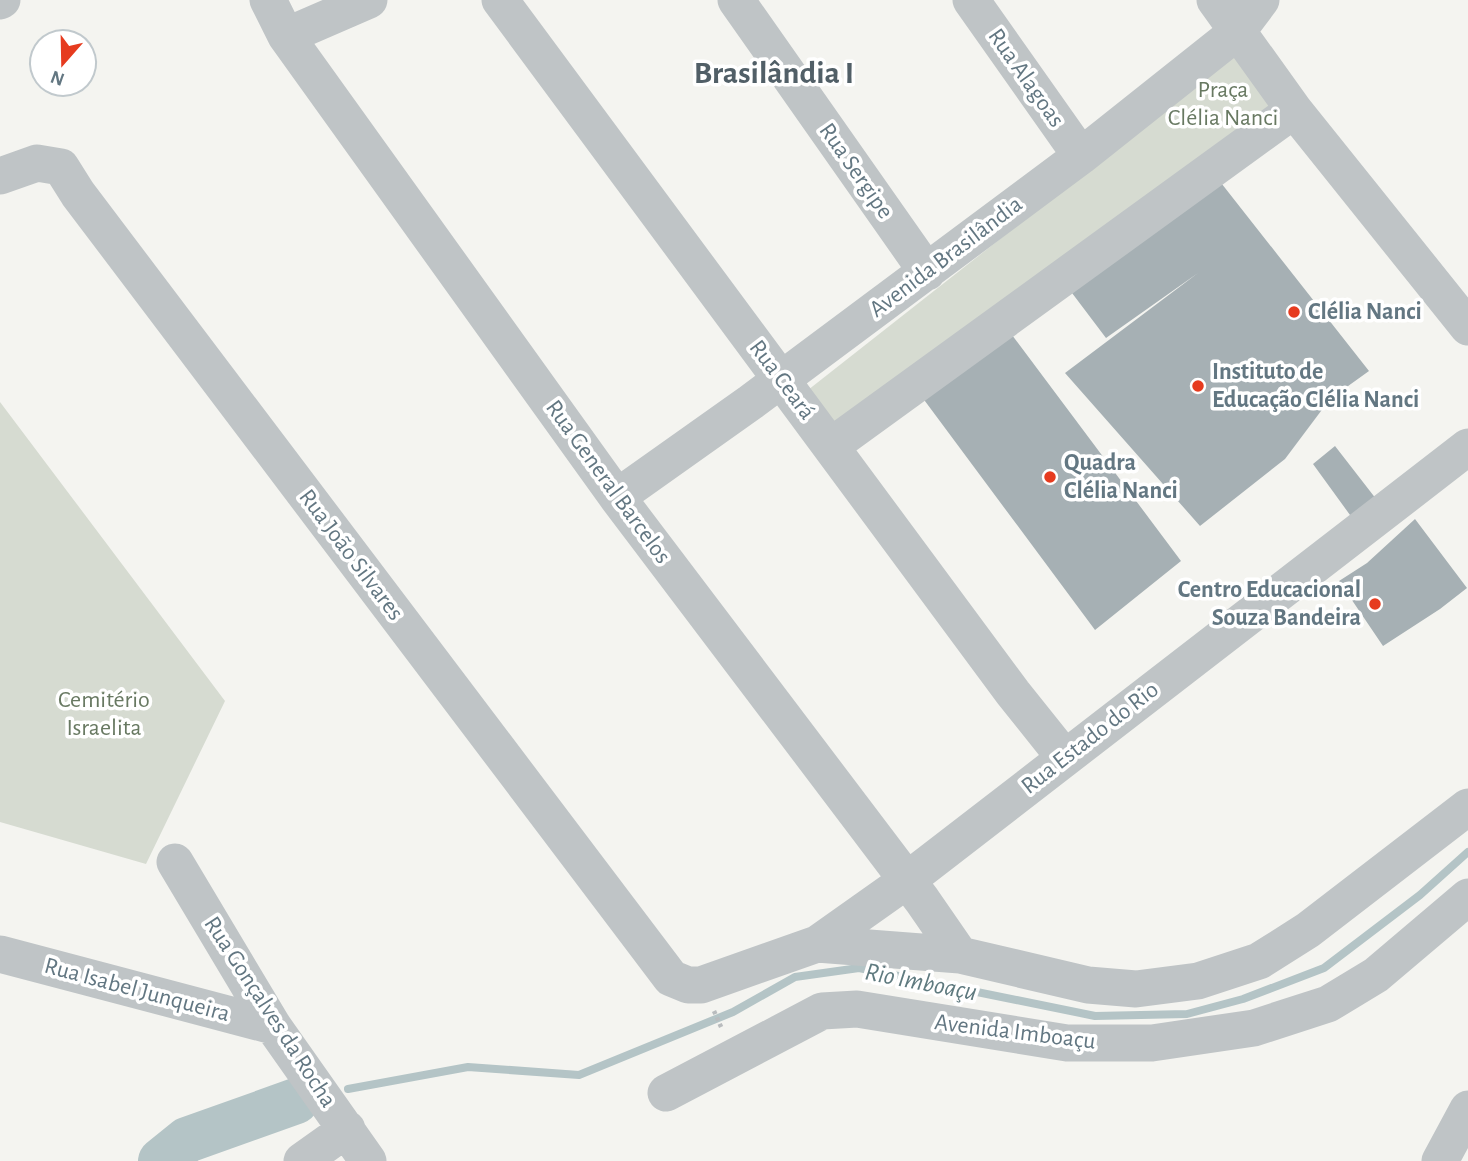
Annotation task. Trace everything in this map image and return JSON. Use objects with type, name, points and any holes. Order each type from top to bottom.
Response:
[{"type":"street","name":"Rua General Barcelos","points":[[268,0],[286,36],[617,497],[960,956]]},
{"type":"street","points":[[286,36],[369,0]]},
{"type":"street","name":"Rua Ceará","points":[[500,0],[1065,758]]},
{"type":"street","name":"Rua Sergipe","points":[[736,0],[927,272]]},
{"type":"street","name":"Rua Alagoas","points":[[971,0],[1081,156]]},
{"type":"street","points":[[1215,0],[1294,110],[1468,327]]},
{"type":"street","name":"Avenida Brasilândia","points":[[617,497],[927,272],[1081,156],[1237,32],[1261,0]]},
{"type":"street","points":[[831,446],[1294,110]]},
{"type":"street","name":"Rua João Silvares","points":[[0,176],[37,163],[61,167],[78,194],[671,978],[694,985]]},
{"type":"street","name":"Rua Estado do Rio","points":[[694,985],[817,944],[906,881],[1468,447]]},
{"type":"street","points":[[817,944],[960,956],[1088,985],[1136,989],[1198,981],[1259,961],[1308,930],[1468,807]]},
{"type":"street","name":"Rua Gonçalves da Rocha","points":[[175,862],[273,1026],[368,1161]]},
{"type":"street","name":"Avenida Imboaçu","points":[[666,1093],[822,1011],[856,1009],[1066,1043],[1152,1042],[1254,1028],[1328,1004],[1377,975],[1468,897]]},
{"type":"street","name":"Rua Isabel Junqueira","points":[[0,954],[273,1026]]},
{"type":"street","points":[[1440,1161],[1468,1109]]},
{"type":"street","points":[[302,1161],[347,1129]]},
{"type":"path","points":[[694,985],[736,1058]]},
{"type":"green space","name":"Praça Clélia Nanci","points":[[1234,55],[1273,107],[833,428],[808,390]]},
{"type":"green space","name":"Cemitério Israelita","points":[[0,402],[225,701],[146,864],[0,822]]},
{"type":"building","name":"Instituto de Educação Clélia Nanci","points":[[1218,179],[1369,371],[1330,399],[1285,459],[1200,526],[1065,373],[1198,273],[1106,338],[1072,293]]},
{"type":"building","name":"Quadra Clélia Nanci","points":[[1012,335],[1181,561],[1095,630],[919,393]]},
{"type":"building","points":[[1335,446],[1380,504],[1358,526],[1313,464]]},
{"type":"building","points":[[1415,519],[1467,588],[1383,646],[1339,581],[1367,563]]},
{"type":"waterway","name":"Rio Imboaçu","points":[[348,1089],[468,1067],[579,1075],[733,1012],[795,977],[859,968],[1095,1016],[1187,1014],[1243,999],[1324,968],[1420,895],[1468,852]]},
{"type":"waterway","name":"Rio Imboaçu","points":[[161,1161],[187,1140],[296,1101]]},
{"type":"place","name":"Clélia Nanci","points":[[1294,312]]},
{"type":"place","name":"Instituto de Educação Clélia Nanci","points":[[1198,386]]},
{"type":"place","name":"Quadra Clélia Nanci","points":[[1050,477]]},
{"type":"place","name":"Centro Educacional Souza Bandeira","points":[[1375,604]]},
{"type":"district","name":"Brasilândia I","points":[[774,73]]}]
